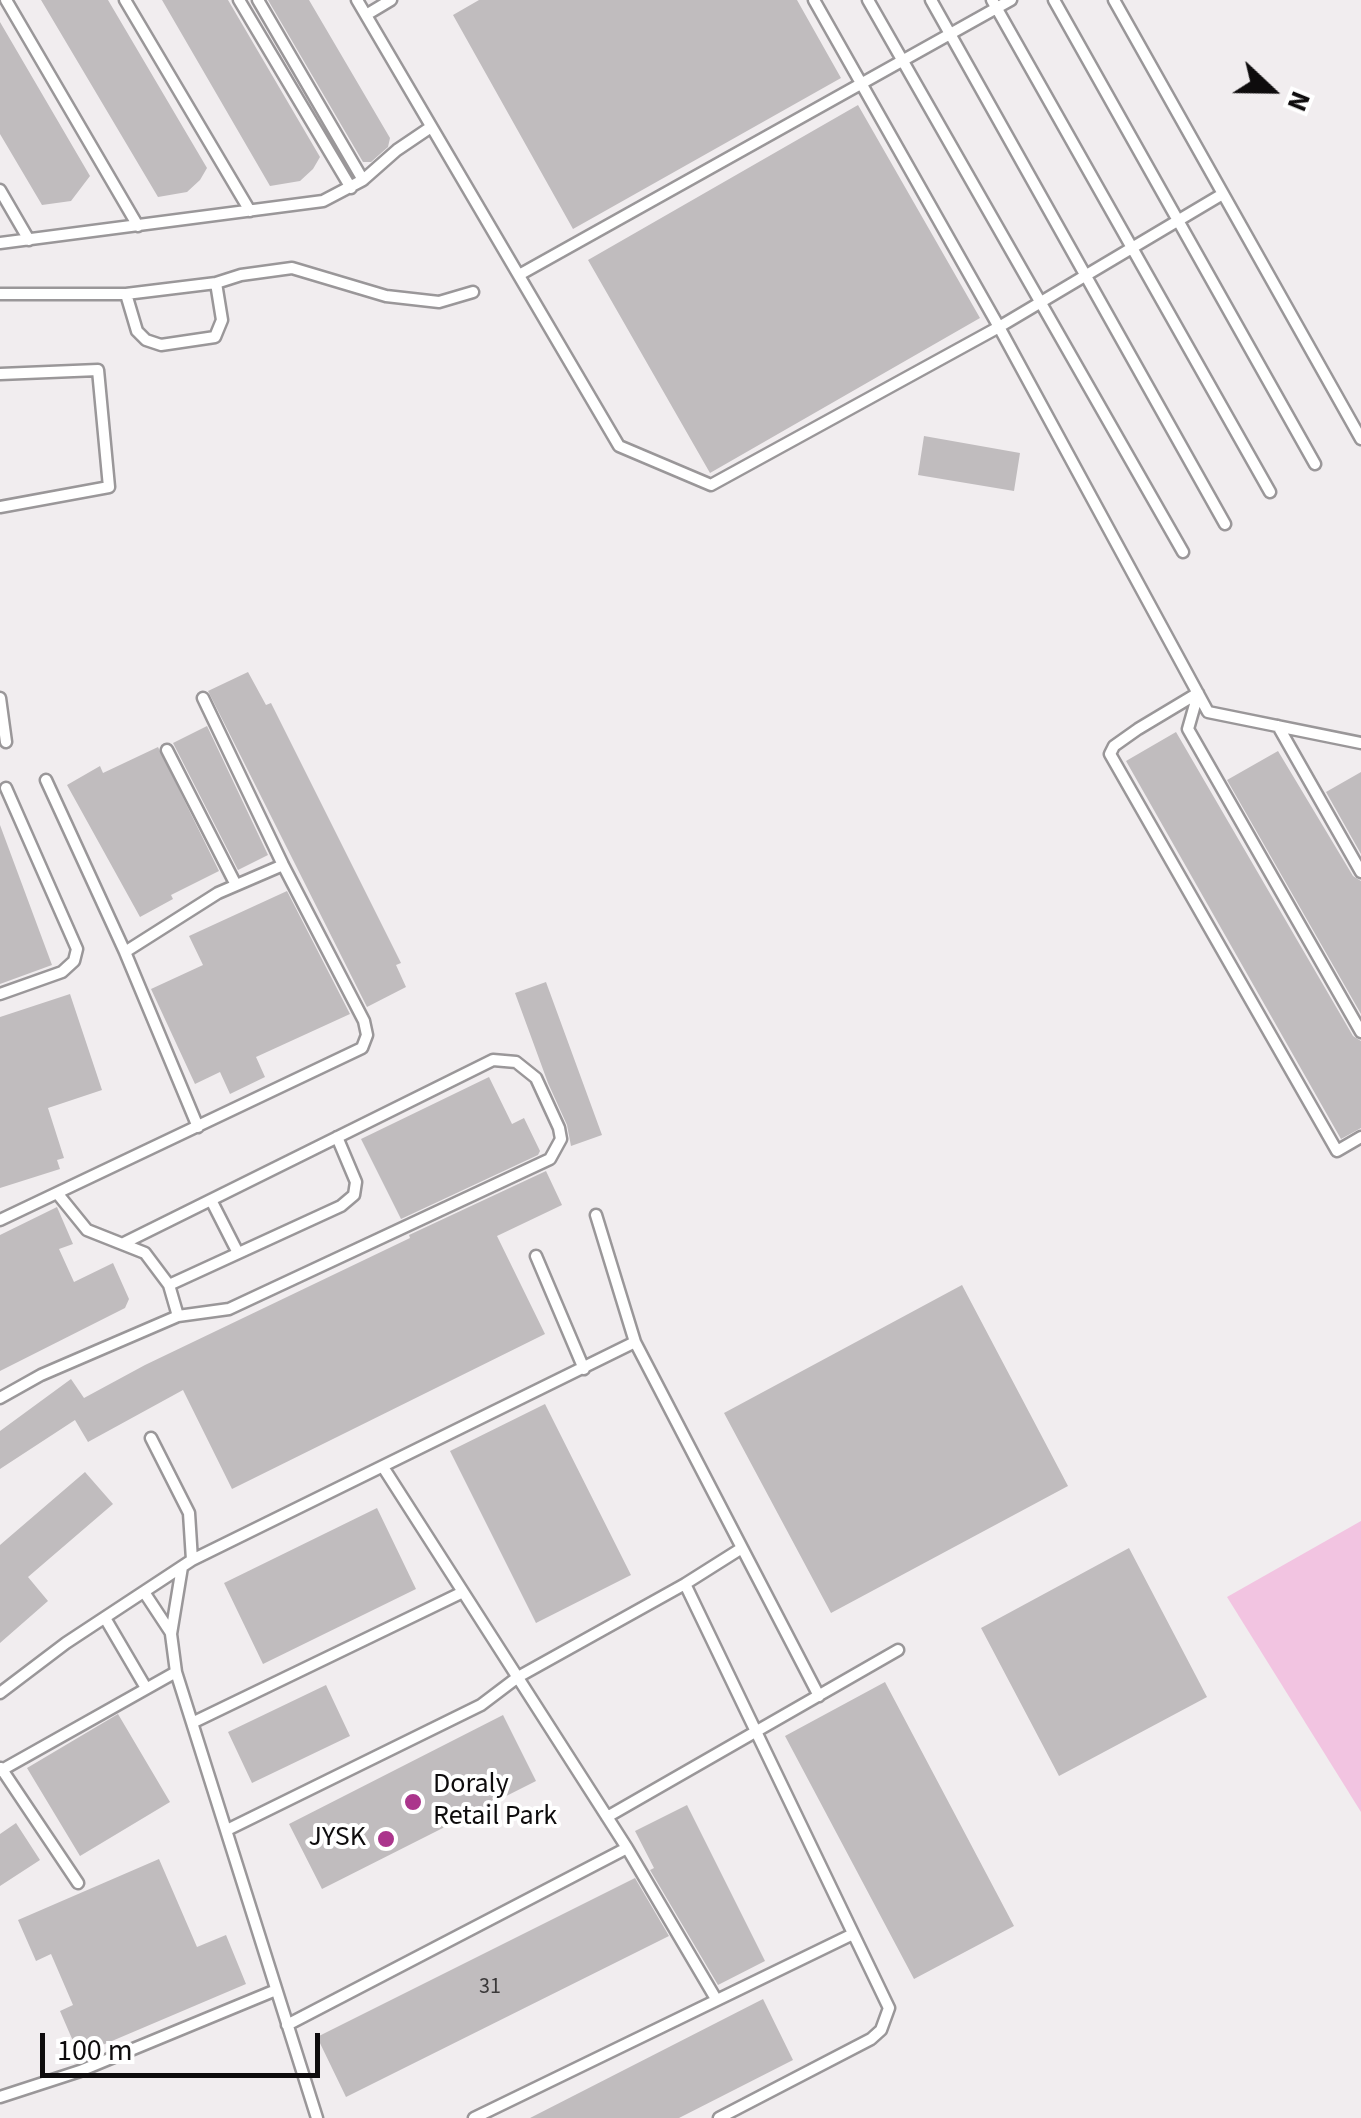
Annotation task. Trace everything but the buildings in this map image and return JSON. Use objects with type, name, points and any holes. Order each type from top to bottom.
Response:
[{"type":"lane","points":[[6,0],[138,226]]},
{"type":"lane","points":[[126,0],[250,211]]},
{"type":"lane","points":[[239,0],[351,188]]},
{"type":"lane","points":[[258,0],[364,180]]},
{"type":"lane","points":[[356,0],[619,446],[711,485],[1043,302],[1221,195]]},
{"type":"lane","points":[[366,15],[391,0]]},
{"type":"lane","points":[[814,0],[999,327],[1208,712],[1361,743]]},
{"type":"lane","points":[[868,0],[1183,552]]},
{"type":"lane","points":[[931,0],[1225,524]]},
{"type":"lane","points":[[519,275],[863,84],[995,4],[1010,0]]},
{"type":"lane","points":[[1054,0],[1315,464]]},
{"type":"lane","points":[[1114,0],[1361,439]]},
{"type":"lane","points":[[995,4],[1270,492]]},
{"type":"lane","points":[[0,244],[323,201],[364,180],[397,150],[431,127]]},
{"type":"lane","points":[[0,190],[29,240]]},
{"type":"lane","points":[[0,294],[126,294],[216,283],[241,275],[292,268],[386,296],[439,302],[473,292]]},
{"type":"lane","points":[[126,294],[138,332],[146,340],[161,345],[214,337],[222,320],[216,283]]},
{"type":"lane","points":[[0,374],[98,370],[108,487],[0,506]]},
{"type":"lane","points":[[1198,693],[1188,729],[1361,1032]]},
{"type":"lane","points":[[1198,693],[1138,729],[1114,746],[1110,754],[1337,1151],[1361,1137]]},
{"type":"lane","points":[[0,698],[6,742]]},
{"type":"lane","points":[[0,1220],[362,1048],[368,1035],[203,698]]},
{"type":"lane","points":[[1278,726],[1361,872]]},
{"type":"lane","points":[[167,750],[236,886]]},
{"type":"lane","points":[[46,780],[125,952],[198,1127]]},
{"type":"lane","points":[[0,994],[62,972],[74,961],[77,949],[6,788]]},
{"type":"lane","points":[[125,952],[236,886],[283,864]]},
{"type":"lane","points":[[0,1398],[41,1375],[178,1316],[229,1309],[550,1159],[562,1139],[536,1078],[516,1062],[493,1060],[122,1244]]},
{"type":"lane","points":[[169,1285],[341,1206],[354,1196],[356,1182],[337,1137]]},
{"type":"lane","points":[[57,1193],[86,1230],[145,1253],[169,1285],[178,1316]]},
{"type":"lane","points":[[211,1200],[238,1253]]},
{"type":"lane","points":[[596,1216],[635,1342],[819,1696]]},
{"type":"lane","points":[[536,1256],[584,1369]]},
{"type":"lane","points":[[0,1693],[187,1564],[635,1342]]},
{"type":"lane","points":[[151,1438],[189,1512],[187,1564],[171,1634],[176,1672],[317,2118]]},
{"type":"lane","points":[[384,1467],[608,1817],[716,1999]]},
{"type":"lane","points":[[227,1830],[481,1705],[518,1677],[686,1584],[742,1548]]},
{"type":"lane","points":[[686,1584],[890,2008],[882,2030],[871,2039],[719,2118]]},
{"type":"lane","points":[[144,1592],[171,1634]]},
{"type":"lane","points":[[194,1722],[463,1592]]},
{"type":"lane","points":[[104,1618],[146,1688]]},
{"type":"lane","points":[[608,1817],[898,1650]]},
{"type":"lane","points":[[78,1884],[1,1769],[176,1672]]},
{"type":"lane","points":[[286,2025],[627,1848]]},
{"type":"lane","points":[[474,2118],[853,1934]]},
{"type":"lane","points":[[0,2098],[276,1990]]},
{"type":"shaded area","points":[[1361,1521],[1361,1812],[1227,1597]]},
{"type":"place","name":"Doraly Retail Park","points":[[413,1802]]},
{"type":"place","name":"JYSK","points":[[386,1839]]}]
